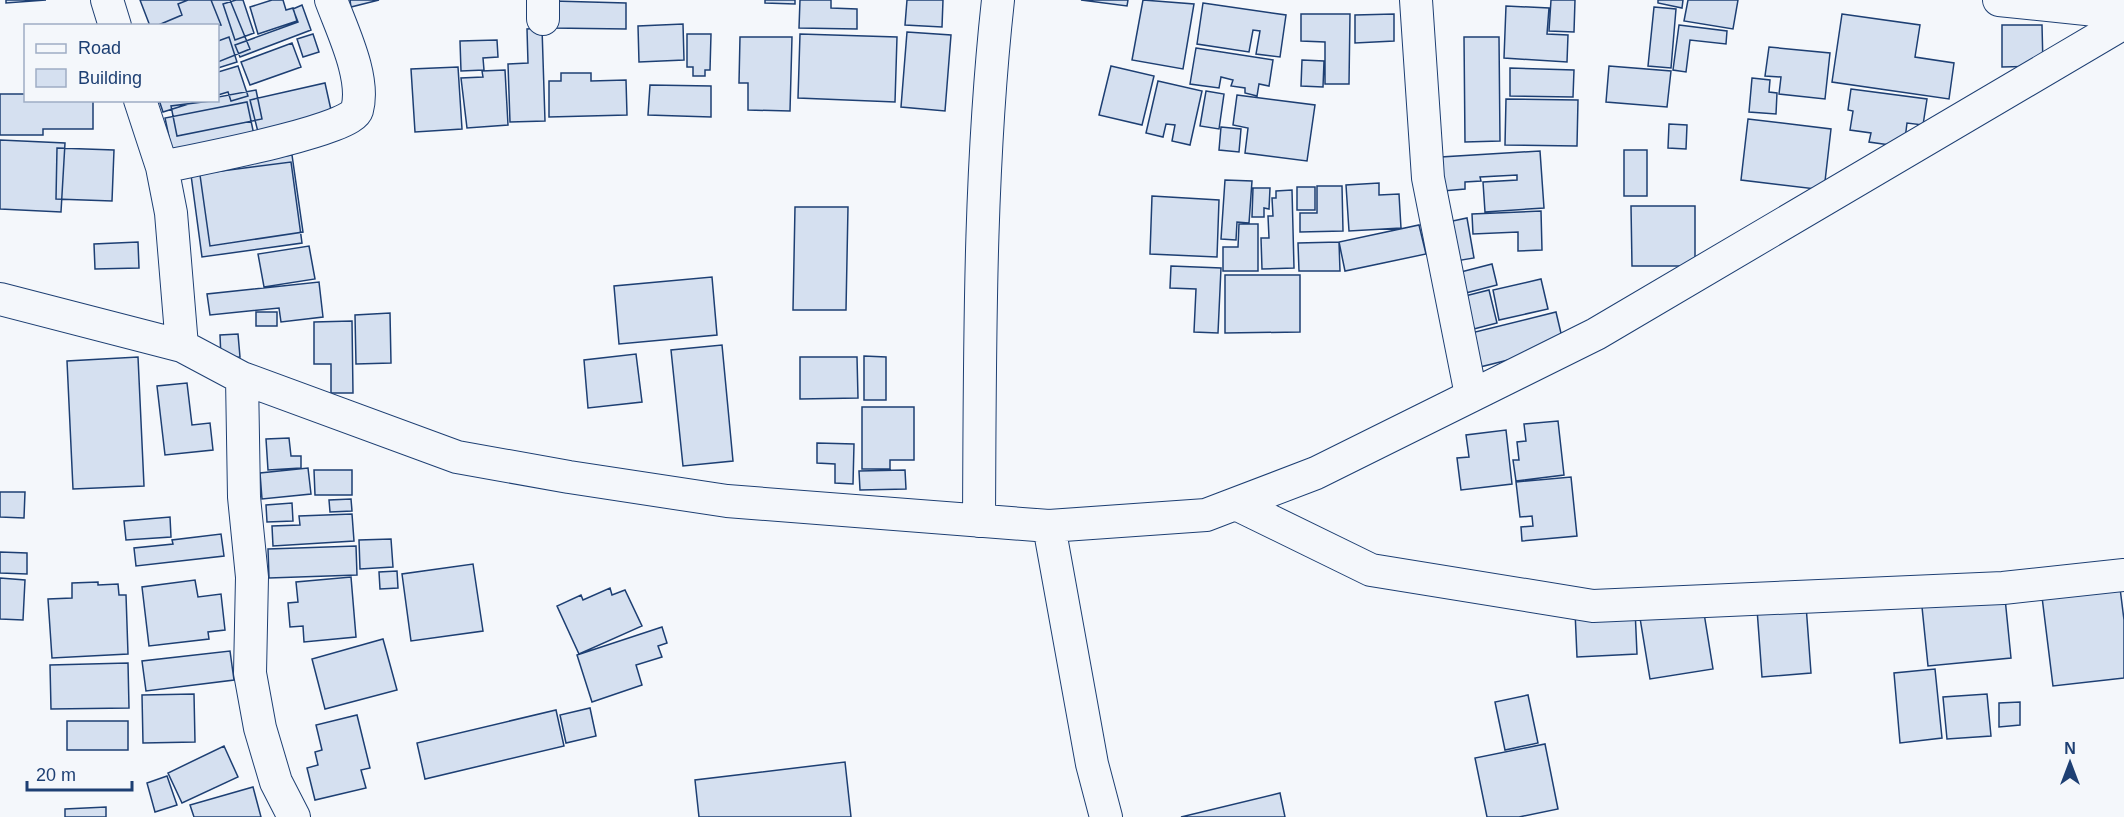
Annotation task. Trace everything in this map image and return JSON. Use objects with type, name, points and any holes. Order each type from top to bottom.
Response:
[{"type":"street","points":[[107,0],[114,24]]},
{"type":"street","points":[[162,167],[319,132],[353,117],[357,111],[359,88],[351,54],[331,0]]},
{"type":"street","points":[[979,521],[981,280],[990,74],[998,0]]},
{"type":"street","points":[[1416,0],[1428,178],[1471,395]]},
{"type":"street","points":[[1999,0],[2124,13]]},
{"type":"street","points":[[0,299],[182,346],[242,378],[457,457],[728,501],[979,521],[1049,526],[1206,515],[1238,505],[1316,473],[1596,334],[2096,42],[2124,23]]},
{"type":"street","points":[[141,102],[162,167],[171,213],[182,346]]},
{"type":"street","points":[[242,378],[244,497],[252,577],[250,673],[260,728],[276,782],[294,817]]},
{"type":"street","points":[[1238,505],[1371,570],[1593,606],[2003,588],[2124,575]]},
{"type":"street","points":[[1049,526],[1092,764],[1106,817]]},
{"type":"building","points":[[6,0],[46,0],[6,3]]},
{"type":"building","points":[[140,0],[230,0],[250,49],[219,62],[219,24],[149,24]]},
{"type":"building","points":[[188,0],[211,0],[221,25],[161,24],[182,15],[178,4]]},
{"type":"building","points":[[243,0],[254,33],[235,40],[223,4]]},
{"type":"building","points":[[272,0],[283,0],[286,10],[293,8],[297,21],[258,34],[250,7]]},
{"type":"building","points":[[350,0],[379,0],[351,7]]},
{"type":"building","points":[[765,0],[795,0],[795,4],[765,3]]},
{"type":"building","points":[[800,0],[831,0],[831,8],[857,9],[857,29],[799,28]]},
{"type":"building","points":[[907,0],[943,0],[942,27],[905,25]]},
{"type":"building","points":[[1081,0],[1128,0],[1127,6]]},
{"type":"building","points":[[1143,0],[1194,4],[1183,69],[1132,60]]},
{"type":"building","points":[[1551,0],[1575,0],[1574,32],[1549,31]]},
{"type":"building","points":[[1658,0],[1683,0],[1682,8],[1658,3]]},
{"type":"building","points":[[1688,0],[1738,0],[1733,29],[1684,21]]},
{"type":"building","points":[[553,1],[626,3],[626,29],[552,28]]},
{"type":"building","points":[[1203,3],[1286,15],[1280,57],[1256,54],[1260,31],[1253,30],[1249,52],[1197,44]]},
{"type":"building","points":[[302,5],[311,30],[240,57],[235,45],[298,22],[293,9]]},
{"type":"building","points":[[1506,6],[1549,8],[1547,34],[1568,35],[1567,62],[1504,58]]},
{"type":"building","points":[[1654,7],[1676,9],[1671,68],[1648,66]]},
{"type":"building","points":[[1301,14],[1350,14],[1349,84],[1325,84],[1325,42],[1301,41]]},
{"type":"building","points":[[1394,14],[1394,41],[1355,43],[1355,15]]},
{"type":"building","points":[[1842,14],[1920,25],[1915,57],[1954,63],[1949,99],[1832,82]]},
{"type":"building","points":[[683,24],[684,60],[639,62],[638,26]]},
{"type":"building","points":[[1679,25],[1727,31],[1726,44],[1690,40],[1686,72],[1673,70]]},
{"type":"building","points":[[2002,25],[2042,25],[2043,66],[2002,67]]},
{"type":"building","points":[[542,28],[545,121],[510,122],[508,64],[528,63],[527,29]]},
{"type":"building","points":[[907,32],[951,35],[945,111],[901,107]]},
{"type":"building","points":[[313,34],[319,52],[303,57],[297,39]]},
{"type":"building","points":[[687,34],[711,34],[710,70],[705,70],[705,76],[693,76],[693,67],[687,67]]},
{"type":"building","points":[[800,34],[897,37],[895,102],[798,98]]},
{"type":"building","points":[[229,37],[237,62],[219,68],[219,41]]},
{"type":"building","points":[[740,37],[792,37],[790,111],[748,110],[748,83],[739,83]]},
{"type":"building","points":[[1464,37],[1499,37],[1500,141],[1465,142]]},
{"type":"building","points":[[497,40],[498,57],[483,58],[484,70],[461,71],[460,41]]},
{"type":"building","points":[[292,43],[301,67],[250,85],[241,62]]},
{"type":"building","points":[[1769,47],[1830,53],[1825,99],[1779,94],[1781,77],[1765,76]]},
{"type":"building","points":[[1196,48],[1273,60],[1269,86],[1259,84],[1257,96],[1245,93],[1245,88],[1231,86],[1233,80],[1221,77],[1219,88],[1190,84]]},
{"type":"building","points":[[1302,60],[1324,61],[1323,87],[1301,86]]},
{"type":"building","points":[[238,66],[248,96],[231,101],[228,92],[219,95],[219,72]]},
{"type":"building","points":[[1111,66],[1154,76],[1142,125],[1099,115]]},
{"type":"building","points":[[1609,66],[1671,71],[1667,107],[1606,102]]},
{"type":"building","points":[[458,67],[462,129],[415,132],[411,69]]},
{"type":"building","points":[[1510,68],[1574,70],[1573,97],[1510,96]]},
{"type":"building","points":[[505,70],[508,125],[467,128],[461,78],[483,77],[482,71]]},
{"type":"building","points":[[561,73],[591,73],[591,81],[626,80],[627,115],[549,117],[549,81],[561,81]]},
{"type":"building","points":[[1752,78],[1770,80],[1769,92],[1777,93],[1776,114],[1749,112]]},
{"type":"building","points":[[1158,81],[1202,91],[1190,145],[1172,141],[1175,125],[1166,124],[1163,137],[1146,133]]},
{"type":"building","points":[[325,83],[333,119],[259,136],[250,100]]},
{"type":"building","points":[[650,85],[711,86],[711,117],[648,115]]},
{"type":"building","points":[[1851,89],[1927,99],[1923,125],[1907,123],[1904,147],[1869,142],[1871,133],[1850,130],[1853,111],[1848,110]]},
{"type":"building","points":[[256,90],[262,119],[177,136],[171,106],[219,102],[219,97]]},
{"type":"building","points":[[1206,91],[1224,94],[1219,129],[1200,126]]},
{"type":"building","points":[[0,94],[24,94],[24,102],[93,102],[93,129],[43,129],[43,135],[0,135]]},
{"type":"building","points":[[1237,95],[1315,105],[1307,161],[1245,153],[1248,128],[1233,125]]},
{"type":"building","points":[[1506,99],[1578,100],[1577,146],[1505,145]]},
{"type":"building","points":[[160,102],[195,102],[163,112]]},
{"type":"building","points":[[247,102],[254,135],[172,151],[165,118]]},
{"type":"building","points":[[1748,119],[1831,129],[1824,190],[1741,180]]},
{"type":"building","points":[[1669,124],[1687,125],[1686,149],[1668,148]]},
{"type":"building","points":[[1221,127],[1241,129],[1239,152],[1219,150]]},
{"type":"building","points":[[0,140],[65,143],[61,212],[0,209]]},
{"type":"building","points":[[57,148],[114,150],[112,201],[56,199]]},
{"type":"building","points":[[1624,150],[1647,150],[1647,196],[1624,196]]},
{"type":"building","points":[[1540,151],[1544,208],[1485,212],[1483,182],[1517,180],[1517,175],[1480,177],[1481,181],[1465,182],[1465,189],[1443,191],[1441,157]]},
{"type":"building","points":[[292,155],[303,232],[210,246],[199,168]]},
{"type":"building","points":[[291,162],[302,243],[202,257],[191,175]]},
{"type":"building","points":[[1225,180],[1252,181],[1249,223],[1237,222],[1236,240],[1221,239]]},
{"type":"building","points":[[1379,183],[1379,195],[1399,194],[1401,228],[1349,231],[1346,185]]},
{"type":"building","points":[[1317,186],[1342,186],[1343,231],[1300,232],[1300,213],[1317,213]]},
{"type":"building","points":[[1297,187],[1315,187],[1315,210],[1297,210]]},
{"type":"building","points":[[1253,188],[1270,188],[1269,209],[1264,208],[1264,217],[1252,217]]},
{"type":"building","points":[[1292,190],[1294,268],[1262,269],[1261,238],[1269,238],[1268,216],[1273,216],[1272,198],[1276,198],[1276,191]]},
{"type":"building","points":[[1152,196],[1219,200],[1217,257],[1150,254]]},
{"type":"building","points":[[1631,206],[1695,206],[1695,266],[1632,266]]},
{"type":"building","points":[[795,207],[848,207],[846,310],[793,310]]},
{"type":"building","points":[[1541,211],[1542,250],[1518,251],[1518,232],[1473,234],[1472,214]]},
{"type":"building","points":[[1467,218],[1474,258],[1450,262],[1443,223]]},
{"type":"building","points":[[1239,224],[1258,224],[1258,271],[1223,271],[1223,247],[1238,247]]},
{"type":"building","points":[[1419,225],[1426,254],[1345,271],[1339,242]]},
{"type":"building","points":[[138,242],[139,268],[95,269],[94,244]]},
{"type":"building","points":[[1339,242],[1340,271],[1299,271],[1298,243]]},
{"type":"building","points":[[309,246],[315,279],[264,287],[258,254]]},
{"type":"building","points":[[1492,264],[1497,285],[1458,295],[1453,274]]},
{"type":"building","points":[[1171,266],[1221,268],[1218,333],[1194,332],[1196,289],[1170,288]]},
{"type":"building","points":[[1225,275],[1300,275],[1300,332],[1225,333]]},
{"type":"building","points":[[712,277],[717,335],[619,344],[614,286]]},
{"type":"building","points":[[1541,279],[1548,309],[1499,320],[1493,290]]},
{"type":"building","points":[[319,282],[323,317],[281,322],[279,308],[210,315],[207,294]]},
{"type":"building","points":[[1489,290],[1497,323],[1466,331],[1457,298]]},
{"type":"building","points":[[256,312],[277,312],[277,326],[256,326]]},
{"type":"building","points":[[1556,312],[1564,346],[1476,368],[1467,334]]},
{"type":"building","points":[[390,313],[391,363],[356,364],[355,315]]},
{"type":"building","points":[[352,321],[353,393],[331,393],[331,364],[314,364],[314,322]]},
{"type":"building","points":[[238,334],[240,357],[221,358],[220,335]]},
{"type":"building","points":[[722,345],[733,461],[683,466],[671,350]]},
{"type":"building","points":[[636,354],[642,402],[588,408],[584,360]]},
{"type":"building","points":[[864,356],[886,357],[886,400],[864,400]]},
{"type":"building","points":[[138,357],[144,486],[73,489],[67,361]]},
{"type":"building","points":[[800,357],[857,357],[858,398],[800,399]]},
{"type":"building","points":[[187,383],[192,425],[210,423],[213,450],[165,455],[157,386]]},
{"type":"building","points":[[862,407],[914,407],[914,460],[890,460],[890,469],[862,469]]},
{"type":"building","points":[[1558,421],[1564,475],[1516,481],[1513,460],[1519,460],[1517,442],[1526,441],[1524,424]]},
{"type":"building","points":[[1506,430],[1512,484],[1461,490],[1457,458],[1469,457],[1466,435]]},
{"type":"building","points":[[289,438],[291,456],[301,456],[301,468],[268,470],[266,439]]},
{"type":"building","points":[[817,443],[854,444],[853,484],[835,483],[835,464],[817,463]]},
{"type":"building","points":[[308,468],[311,494],[262,499],[260,473]]},
{"type":"building","points":[[314,470],[352,470],[352,495],[315,495]]},
{"type":"building","points":[[905,470],[906,489],[860,490],[859,471]]},
{"type":"building","points":[[1571,477],[1577,536],[1522,541],[1521,527],[1533,526],[1532,516],[1520,517],[1516,482]]},
{"type":"building","points":[[0,492],[25,492],[24,518],[0,517]]},
{"type":"building","points":[[351,499],[352,511],[330,512],[329,500]]},
{"type":"building","points":[[292,503],[293,521],[267,522],[266,505]]},
{"type":"building","points":[[352,514],[354,541],[273,546],[272,526],[300,525],[299,516]]},
{"type":"building","points":[[170,517],[171,537],[126,540],[124,521]]},
{"type":"building","points":[[221,534],[224,556],[136,566],[134,548],[173,544],[172,540]]},
{"type":"building","points":[[391,539],[393,567],[360,569],[359,540]]},
{"type":"building","points":[[356,546],[357,575],[269,578],[268,549]]},
{"type":"building","points":[[0,552],[27,553],[27,574],[0,573]]},
{"type":"building","points":[[473,564],[483,631],[411,641],[402,574]]},
{"type":"building","points":[[397,571],[398,588],[380,589],[379,572]]},
{"type":"building","points":[[351,577],[356,637],[304,642],[303,626],[290,627],[288,603],[298,602],[296,582]]},
{"type":"building","points":[[0,578],[25,580],[23,620],[0,619]]},
{"type":"building","points":[[195,580],[198,597],[221,594],[225,630],[208,632],[209,639],[149,646],[142,587]]},
{"type":"building","points":[[98,582],[98,585],[118,584],[119,595],[126,595],[128,654],[52,658],[48,599],[72,598],[72,583]]},
{"type":"building","points":[[610,588],[612,595],[625,590],[642,626],[579,654],[557,606],[581,595],[583,600]]},
{"type":"building","points":[[2120,588],[2124,620],[2124,678],[2053,686],[2042,597]]},
{"type":"building","points":[[2005,598],[2011,658],[1928,666],[1922,607]]},
{"type":"building","points":[[1806,605],[1811,673],[1762,677],[1757,609]]},
{"type":"building","points":[[1703,607],[1713,669],[1650,679],[1640,618]]},
{"type":"building","points":[[1635,609],[1637,654],[1577,657],[1575,611]]},
{"type":"building","points":[[662,627],[667,643],[658,646],[662,657],[636,665],[642,685],[592,702],[577,655]]},
{"type":"building","points":[[383,639],[397,690],[325,709],[312,659]]},
{"type":"building","points":[[230,651],[234,680],[146,691],[142,661]]},
{"type":"building","points":[[128,663],[129,708],[51,709],[50,665]]},
{"type":"building","points":[[1935,669],[1942,738],[1900,743],[1894,673]]},
{"type":"building","points":[[194,694],[195,742],[143,743],[142,695]]},
{"type":"building","points":[[1987,694],[1991,736],[1947,739],[1943,697]]},
{"type":"building","points":[[1528,695],[1538,743],[1505,750],[1495,702]]},
{"type":"building","points":[[2020,702],[2020,725],[1999,727],[1999,703]]},
{"type":"building","points":[[590,708],[596,736],[566,743],[560,715]]},
{"type":"building","points":[[556,710],[564,746],[425,779],[417,743]]},
{"type":"building","points":[[357,715],[370,768],[361,770],[366,788],[315,800],[307,768],[318,765],[315,752],[322,750],[316,725]]},
{"type":"building","points":[[67,721],[128,721],[128,750],[67,750]]},
{"type":"building","points":[[1545,744],[1558,809],[1519,817],[1487,817],[1475,758]]},
{"type":"building","points":[[224,746],[238,777],[182,803],[168,773]]},
{"type":"building","points":[[845,762],[851,817],[699,817],[695,780]]},
{"type":"building","points":[[167,776],[177,805],[155,812],[147,783]]},
{"type":"building","points":[[253,787],[261,817],[194,817],[190,805]]},
{"type":"building","points":[[1280,793],[1285,817],[1181,817]]},
{"type":"building","points":[[106,807],[106,817],[65,817],[65,809]]}]
